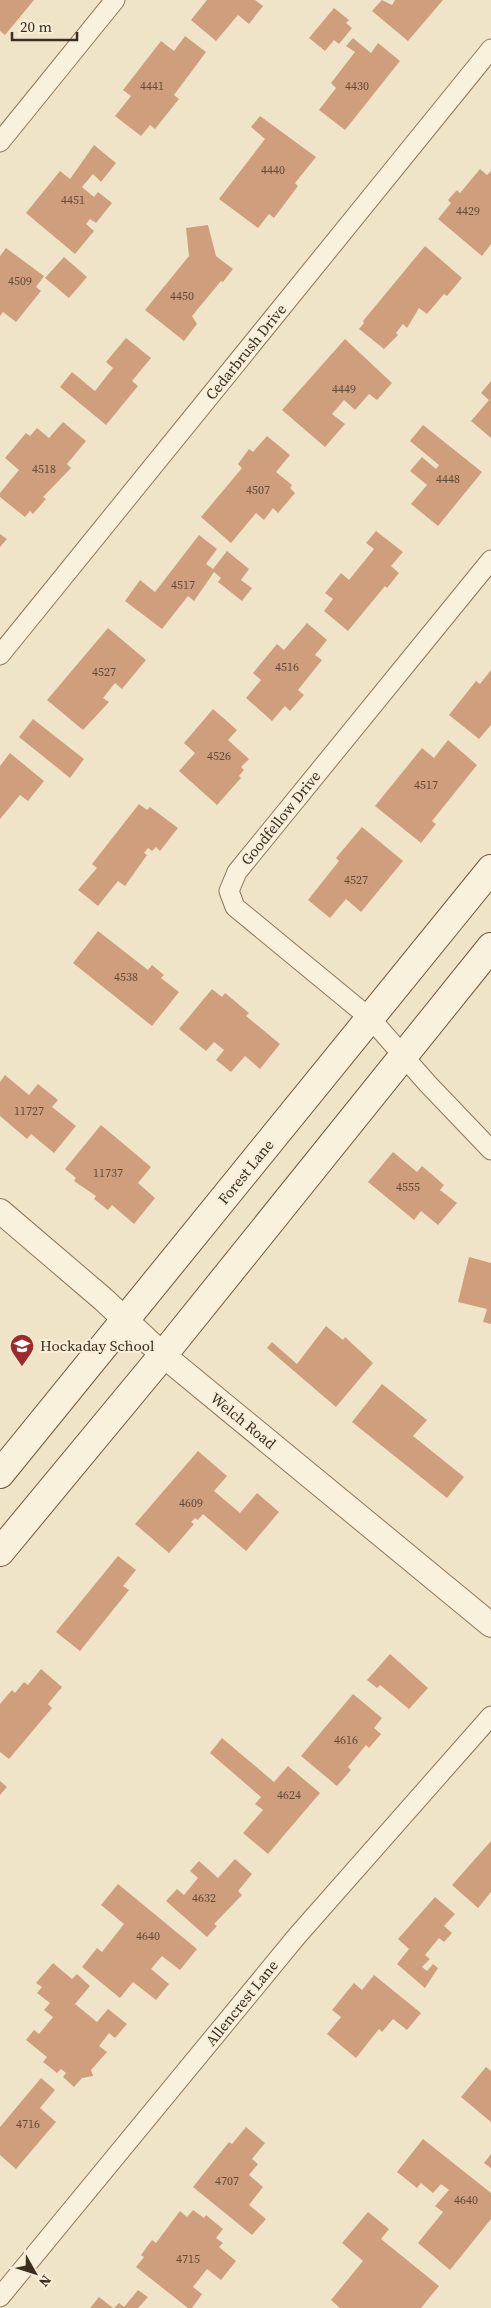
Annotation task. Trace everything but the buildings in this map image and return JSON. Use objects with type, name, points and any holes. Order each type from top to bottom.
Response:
[{"type":"main road","name":"Forest Lane","points":[[0,1474],[491,869]]},
{"type":"main road","points":[[0,1552],[163,1355],[491,947]]},
{"type":"street","points":[[0,142],[115,0]]},
{"type":"street","name":"Cedarbrush Drive","points":[[0,654],[491,50]]},
{"type":"street","name":"Goodfellow Drive","points":[[491,560],[237,872],[229,891],[235,907],[371,1018],[403,1056],[491,1150]]},
{"type":"street","name":"Welch Road","points":[[0,1212],[163,1355],[491,1625]]},
{"type":"street","name":"Allencrest Lane","points":[[0,2297],[297,1936],[491,1716]]},
{"type":"place","name":"Hockaday School","points":[[22,1367]]}]
